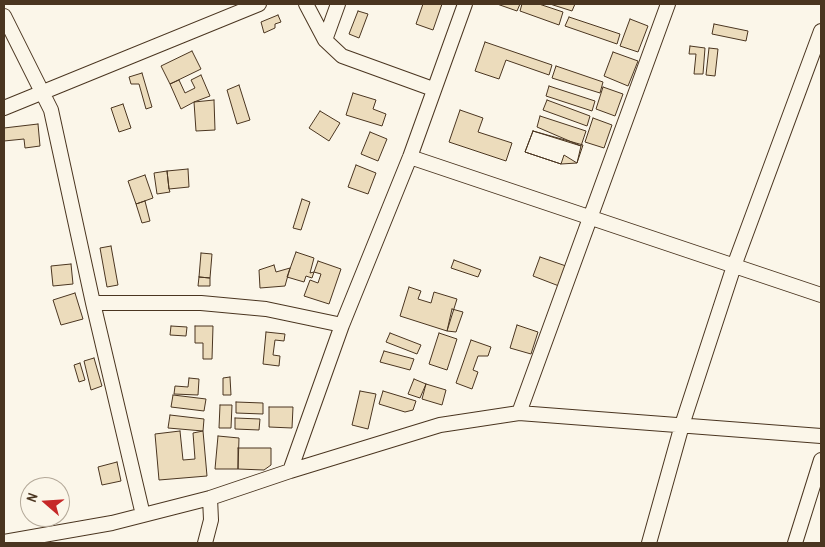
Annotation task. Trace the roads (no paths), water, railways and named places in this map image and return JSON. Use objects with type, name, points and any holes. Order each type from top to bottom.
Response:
[{"type":"street","points":[[4,108],[259,4]]},
{"type":"street","points":[[306,4],[325,40],[342,56],[433,89]]},
{"type":"street","points":[[325,40],[338,4]]},
{"type":"street","points":[[290,471],[342,325],[410,157],[465,4]]},
{"type":"street","points":[[519,413],[668,4]]},
{"type":"street","points":[[4,16],[51,110],[93,303],[143,515]]},
{"type":"street","points":[[649,543],[682,425],[734,266],[821,32]]},
{"type":"street","points":[[410,157],[821,295]]},
{"type":"street","points":[[93,303],[210,304],[266,309],[342,325]]},
{"type":"street","points":[[4,542],[112,523],[210,498],[290,471],[440,425],[519,413],[821,436]]},
{"type":"street","points":[[794,543],[821,460]]},
{"type":"street","points":[[205,543],[211,520],[210,498]]}]
